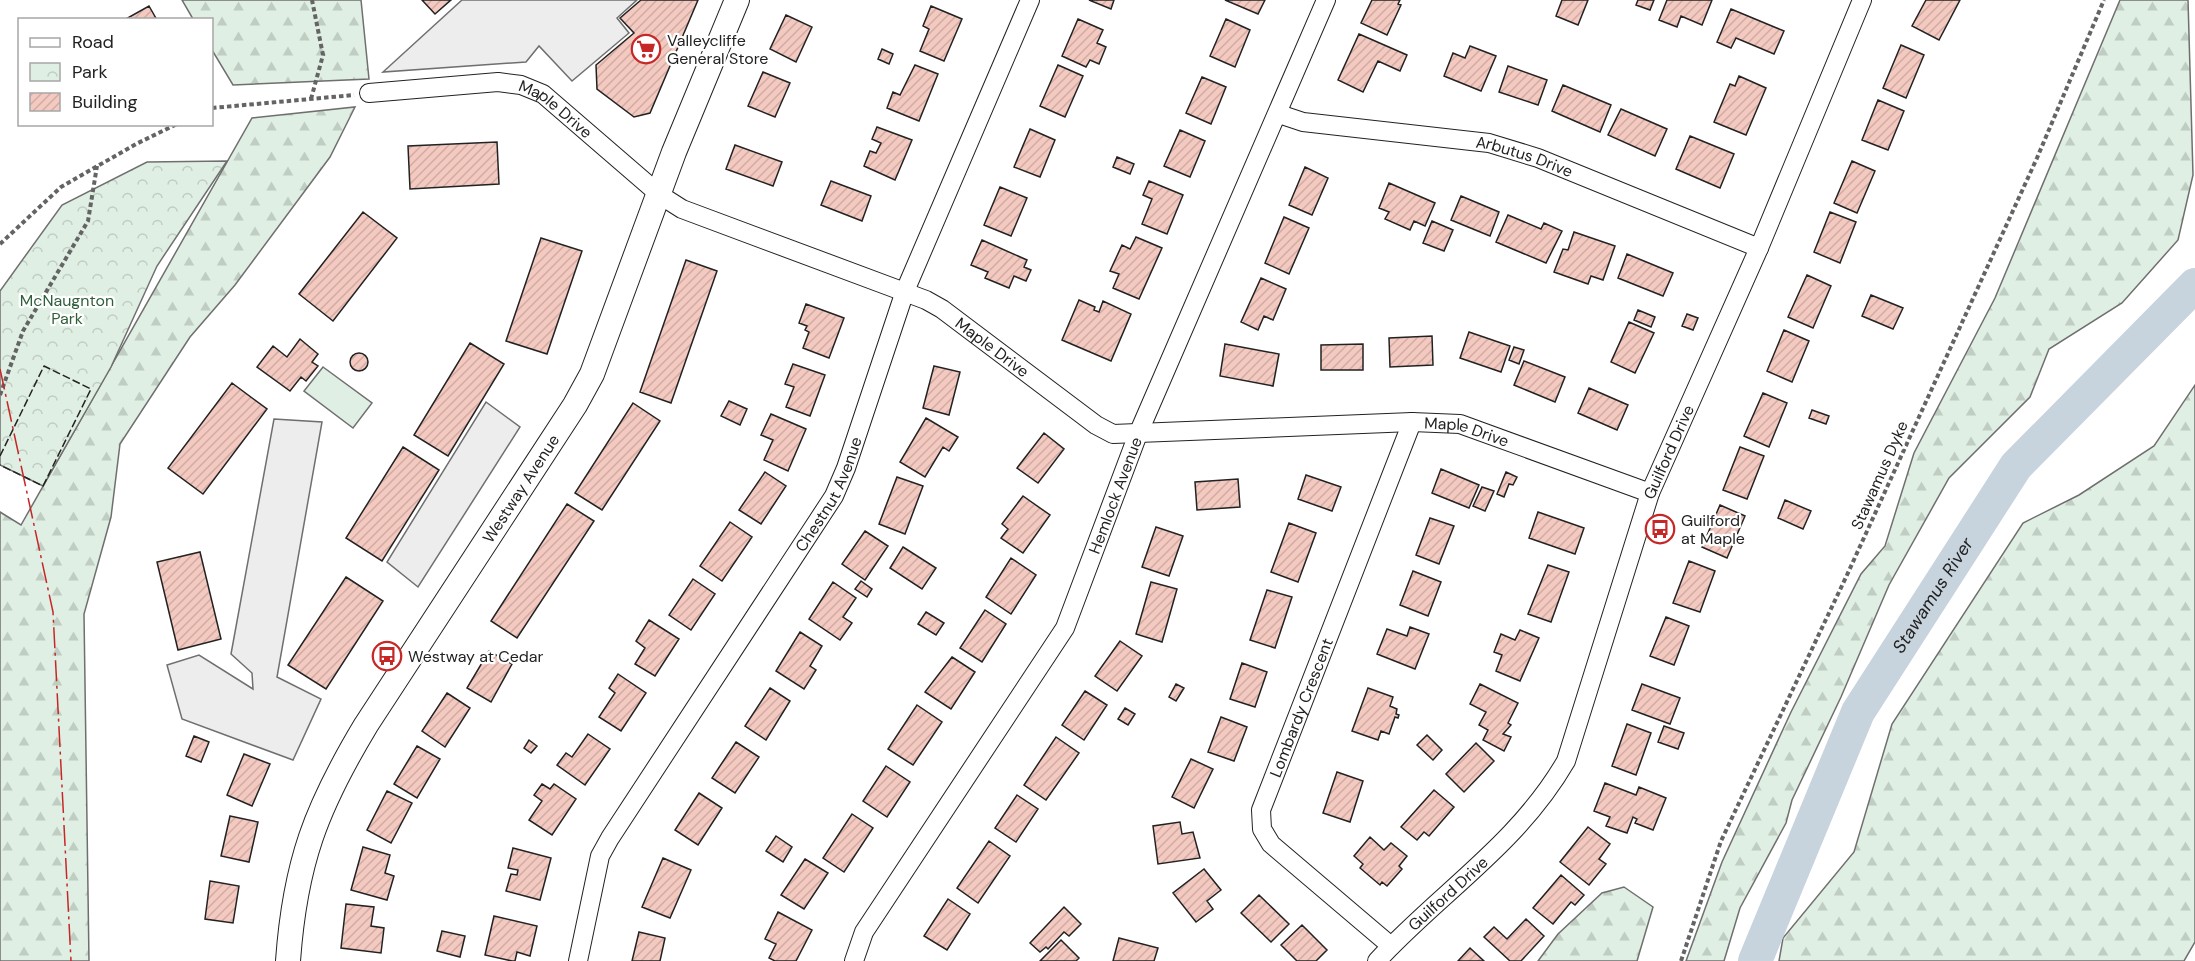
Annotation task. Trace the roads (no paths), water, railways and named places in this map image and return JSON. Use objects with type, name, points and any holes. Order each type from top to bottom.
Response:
[{"type":"street","name":"Westway Avenue","points":[[288,961],[295,892],[304,852],[318,812],[337,774],[575,405],[591,374],[616,315],[674,152],[737,0]]},
{"type":"street","name":"Chestnut Avenue","points":[[578,961],[600,856],[834,496],[846,468],[905,291],[1030,0]]},
{"type":"street","name":"Hemlock Avenue","points":[[854,961],[864,932],[1065,628],[1138,434],[1326,0]]},
{"type":"street","name":"Guilford Drive","points":[[1377,961],[1521,826],[1550,789],[1566,761],[1650,493],[1759,248],[1857,2]]},
{"type":"street","name":"Maple Drive","points":[[369,93],[498,82],[522,86],[543,94],[660,195],[682,209],[905,291],[942,309],[1096,425],[1113,434],[1412,422],[1460,424],[1650,493]]},
{"type":"street","name":"Arbutus Drive","points":[[1278,114],[1303,122],[1500,146],[1538,158],[1759,248]]},
{"type":"street","name":"Lombardy Crescent","points":[[1391,946],[1271,844],[1262,829],[1261,810],[1412,422]]},
{"type":"waterway","name":"Stawamus River","points":[[1755,961],[1858,712],[2016,466],[2195,285]]},
{"type":"place","name":"Valleycliffe General Store","points":[[646,49]]},
{"type":"place","name":"Guilford at Maple","points":[[1660,529]]},
{"type":"place","name":"Westway at Cedar","points":[[387,656]]},
{"type":"park label","name":"McNaugnton Park","points":[[67,309]]}]
